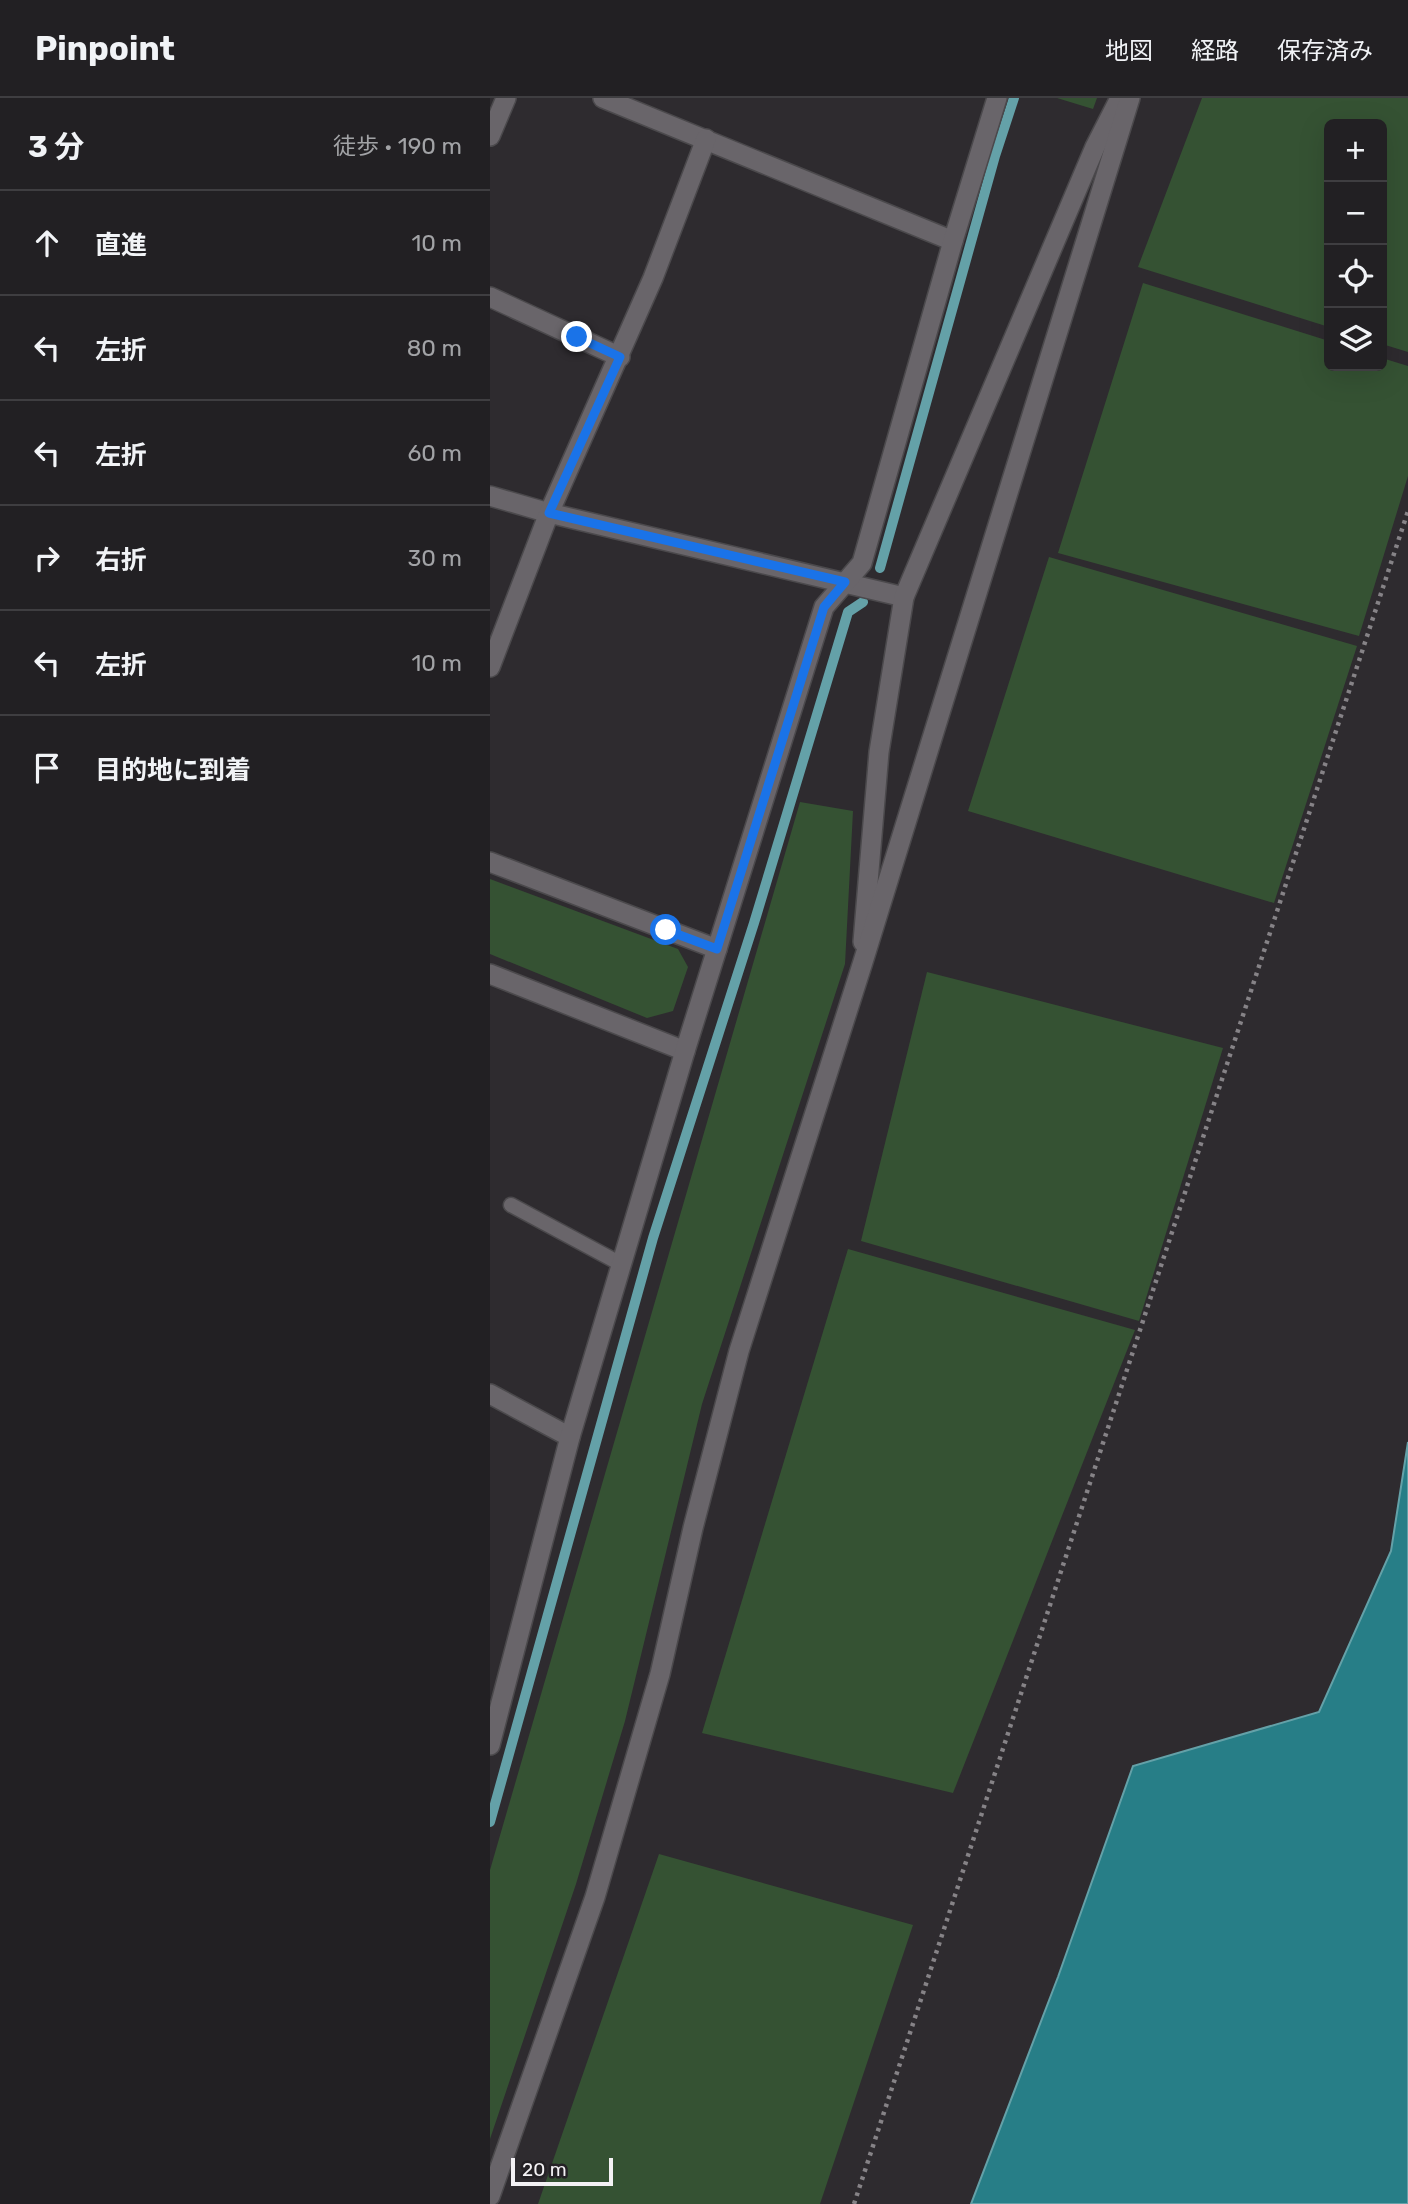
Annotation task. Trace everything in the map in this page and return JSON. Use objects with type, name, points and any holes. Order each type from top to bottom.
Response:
[{"type":"street","points":[[490,136],[506,98]]},
{"type":"street","points":[[603,98],[953,241]]},
{"type":"street","points":[[491,1737],[570,1437],[685,1051],[824,607],[862,563],[953,241],[997,98]]},
{"type":"street","points":[[862,965],[863,920],[878,752],[904,597],[1095,147],[1120,98]]},
{"type":"street","points":[[490,2196],[595,1896],[660,1674],[693,1528],[739,1352],[862,965],[1130,98]]},
{"type":"street","points":[[490,667],[549,513],[620,357],[706,139]]},
{"type":"street","points":[[490,297],[620,357]]},
{"type":"street","points":[[490,496],[549,513],[904,597]]},
{"type":"street","points":[[490,862],[717,949]]},
{"type":"street","points":[[490,974],[685,1051]]},
{"type":"street","points":[[490,1394],[570,1437]]},
{"type":"lane","points":[[511,1205],[621,1264]]},
{"type":"path","points":[[854,2204],[1408,511]]},
{"type":"green space","points":[[1057,98],[1097,98],[1093,109]]},
{"type":"green space","points":[[1202,98],[1408,98],[1408,352],[1387,346],[1387,119],[1324,119],[1324,325],[1138,267]]},
{"type":"green space","points":[[1143,283],[1324,339],[1324,371],[1387,371],[1387,360],[1408,366],[1408,476],[1359,636],[1058,553]]},
{"type":"green space","points":[[1049,557],[1357,646],[1274,903],[968,811]]},
{"type":"green space","points":[[800,802],[853,811],[845,964],[702,1404],[625,1721],[576,1884],[490,2139],[490,1870]]},
{"type":"green space","points":[[490,879],[678,949],[688,967],[673,1011],[647,1018],[490,954]]},
{"type":"green space","points":[[927,972],[1223,1048],[1139,1321],[861,1241]]},
{"type":"green space","points":[[848,1249],[1135,1330],[953,1793],[702,1733]]},
{"type":"green space","points":[[659,1854],[913,1925],[820,2204],[538,2204]]},
{"type":"water","points":[[1408,1442],[1408,2204],[971,2204],[1058,1977],[1133,1766],[1319,1712],[1391,1551]]},
{"type":"waterway","points":[[880,568],[995,156],[1014,98]]},
{"type":"waterway","points":[[490,1822],[653,1238],[754,923],[848,612],[863,602]]},
{"type":"route","points":[[577,337],[620,357],[549,513],[845,582],[824,607],[717,949],[666,930]]}]
